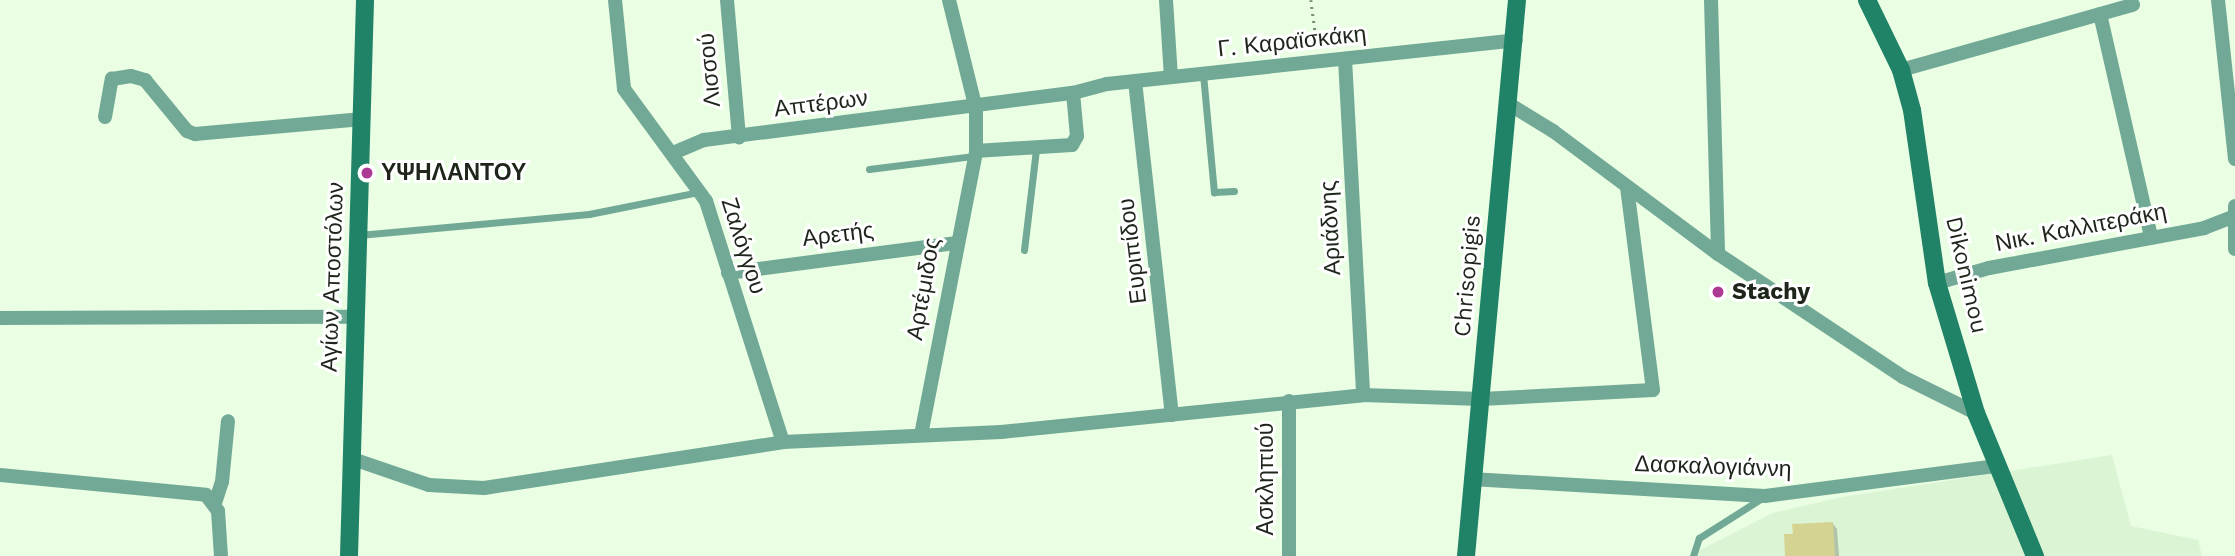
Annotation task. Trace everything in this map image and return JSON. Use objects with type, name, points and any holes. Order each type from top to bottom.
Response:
[{"type":"street","name":"Αγίων Αποστόλων","points":[[349,556],[365,0]]},
{"type":"street","name":"Ζαλόγγου","points":[[615,0],[624,89],[700,191],[783,442]]},
{"type":"street","name":"Λισσού","points":[[727,0],[738,137]]},
{"type":"street","points":[[949,0],[976,109],[975,154],[1067,147],[1076,141],[1073,93]]},
{"type":"street","points":[[1166,0],[1171,77]]},
{"type":"street","name":"Chrisopigis","points":[[1466,556],[1471,479],[1516,40],[1517,0]]},
{"type":"street","points":[[1711,0],[1718,254]]},
{"type":"street","name":"Dikonimou","points":[[1867,0],[1901,70],[1912,110],[1937,283],[1976,413],[1994,466],[2035,556]]},
{"type":"street","points":[[2218,0],[2235,159]]},
{"type":"street","points":[[1901,70],[2133,5]]},
{"type":"street","points":[[2100,14],[2151,236]]},
{"type":"street","name":"Γ. Καραϊσκάκη","points":[[976,109],[1135,81],[1516,40]]},
{"type":"street","name":"Αριάδνης","points":[[1345,59],[1363,395]]},
{"type":"street","points":[[105,117],[107,88],[112,79],[121,75],[145,80],[187,131],[195,134],[362,119]]},
{"type":"street","name":"Ευριπίδου","points":[[1135,81],[1172,415]]},
{"type":"street","points":[[1509,104],[1553,131],[1718,254],[1903,377],[1976,413]]},
{"type":"street","name":"Απτέρων","points":[[674,153],[704,140],[976,109]]},
{"type":"street","name":"Αρτέμιδος","points":[[921,435],[955,243],[975,154]]},
{"type":"street","points":[[350,458],[429,485],[484,488],[783,442],[921,435],[1172,415],[1363,395],[1481,399],[1653,390],[1627,188]]},
{"type":"street","points":[[2234,211],[2235,249]]},
{"type":"street","name":"Νικ. Καλλιτεράκη","points":[[1937,283],[2151,236],[2204,228],[2234,211]]},
{"type":"street","name":"Αρετής","points":[[728,273],[955,243]]},
{"type":"street","points":[[0,318],[357,317]]},
{"type":"street","name":"Ασκληπιού","points":[[1289,401],[1289,556]]},
{"type":"street","points":[[221,556],[215,503],[222,482],[228,421]]},
{"type":"street","name":"Δασκαλογιάννη","points":[[1471,479],[1765,496],[1994,466]]},
{"type":"street","points":[[0,475],[206,495],[215,503]]},
{"type":"lane","points":[[1203,74],[1214,192],[1234,191]]},
{"type":"lane","points":[[1024,250],[1036,149]]},
{"type":"lane","points":[[869,169],[975,154]]},
{"type":"lane","points":[[359,235],[589,214],[700,191]]},
{"type":"lane","points":[[1693,556],[1699,537],[1765,496]]},
{"type":"path","points":[[1311,0],[1318,62]]},
{"type":"shaded area","points":[[2112,455],[2131,526],[2198,540],[2202,556],[1699,556],[1698,551],[1773,513],[1842,497]]},
{"type":"building","points":[[1833,522],[1835,556],[1785,556],[1784,534],[1793,534],[1792,524]]},
{"type":"place","name":"ΥΨΗΛΑΝΤΟΥ","points":[[367,173]]},
{"type":"place","name":"Stachy","points":[[1718,292]]}]
